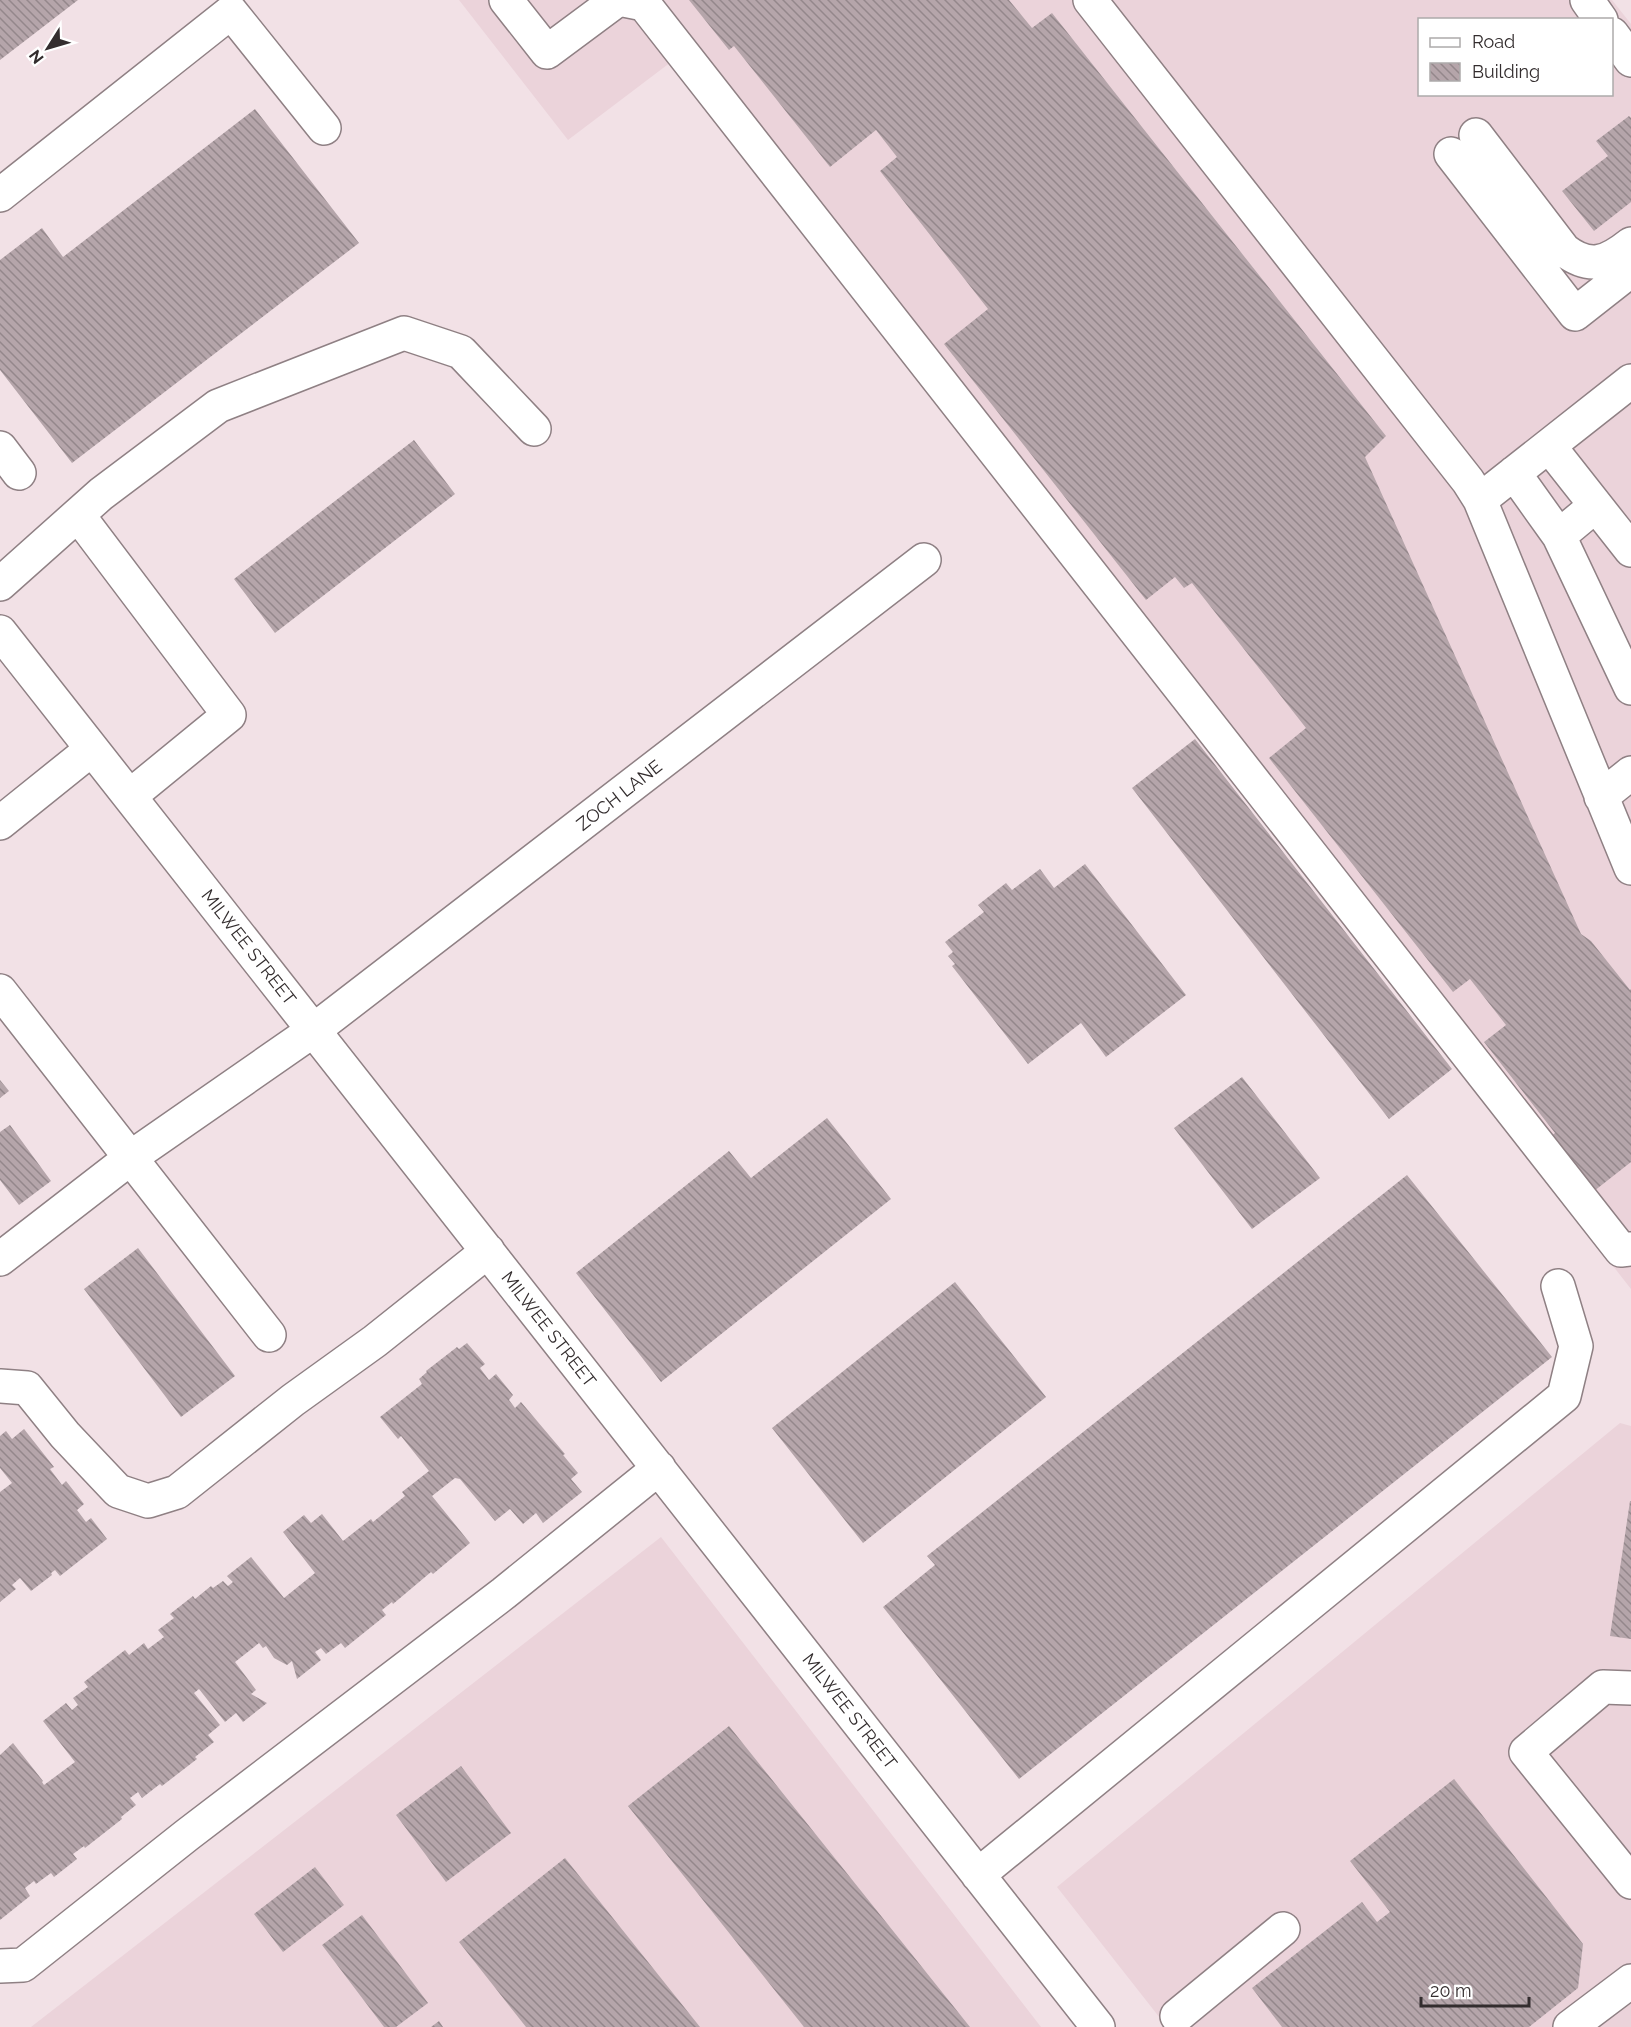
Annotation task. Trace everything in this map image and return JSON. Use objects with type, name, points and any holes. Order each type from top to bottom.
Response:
[{"type":"street","points":[[506,0],[547,52],[617,0]]},
{"type":"street","points":[[624,0],[644,4],[1621,1250],[1631,1249]]},
{"type":"street","points":[[1090,0],[1468,481],[1480,500],[1631,868]]},
{"type":"street","points":[[1587,0],[1600,18]]},
{"type":"street","points":[[0,195],[231,12],[324,128]]},
{"type":"street","points":[[1464,144],[1564,250],[1580,260],[1625,275],[1575,314],[1464,144]]},
{"type":"street","points":[[1589,262],[1610,259],[1631,244]]},
{"type":"street","points":[[0,584],[101,494],[218,406],[404,333],[461,352],[534,429]]},
{"type":"street","points":[[1480,500],[1631,381]]},
{"type":"street","points":[[1549,446],[1631,550]]},
{"type":"street","points":[[1514,473],[1559,536],[1631,688]]},
{"type":"street","points":[[1559,536],[1595,506]]},
{"type":"street","points":[[78,515],[229,715],[130,796]]},
{"type":"street","name":"ZOCH LANE","points":[[0,1258],[131,1158],[314,1030],[924,560]]},
{"type":"street","name":"MILWEE STREET","points":[[0,632],[1098,2027]]},
{"type":"street","points":[[0,823],[92,749]]},
{"type":"street","points":[[1601,797],[1631,773]]},
{"type":"street","points":[[0,991],[269,1335]]},
{"type":"street","points":[[0,1386],[27,1388],[65,1435],[118,1491],[148,1501],[177,1492],[293,1400],[375,1341],[488,1251]]},
{"type":"street","points":[[978,1875],[1564,1396],[1576,1346],[1558,1286]]},
{"type":"street","points":[[0,1966],[23,1965],[187,1835],[504,1593],[659,1468]]},
{"type":"street","points":[[1631,1688],[1603,1687],[1526,1752],[1631,1882]]},
{"type":"street","points":[[1176,2023],[1283,1929]]},
{"type":"street","points":[[1570,2027],[1631,1981]]},
{"type":"shaded area","points":[[459,0],[1612,0],[1631,24],[1631,1289],[671,62],[568,140]]},
{"type":"shaded area","points":[[1620,1423],[1631,1426],[1631,2027],[1167,2027],[1057,1887]]},
{"type":"shaded area","points":[[661,1537],[1041,2027],[31,2027]]},
{"type":"building","points":[[0,0],[78,0],[0,60]]},
{"type":"building","points":[[689,0],[1009,0],[1032,28],[1052,13],[1386,436],[1365,457],[1581,934],[1591,941],[1631,989],[1631,1162],[1589,1195],[1550,1137],[1555,1133],[1484,1042],[1506,1025],[1470,979],[1453,992],[1269,758],[1306,728],[1192,583],[1184,588],[1175,577],[1146,600],[944,344],[988,309],[880,171],[897,157],[876,130],[830,167],[734,46],[729,50]]},
{"type":"building","points":[[255,109],[359,243],[72,463],[0,370],[0,260],[42,228],[63,257]]},
{"type":"building","points":[[1629,116],[1631,118],[1631,202],[1594,231],[1562,191],[1608,156],[1596,141]]},
{"type":"building","points":[[414,440],[455,494],[275,633],[234,579]]},
{"type":"building","points":[[1195,739],[1452,1069],[1389,1119],[1132,788]]},
{"type":"building","points":[[1085,864],[1186,995],[1106,1057],[1081,1023],[1028,1064],[952,966],[955,964],[948,956],[953,952],[945,942],[984,912],[978,905],[1006,883],[1012,890],[1040,869],[1054,888]]},
{"type":"building","points":[[1242,1077],[1320,1178],[1252,1229],[1174,1128]]},
{"type":"building","points":[[0,1080],[9,1091],[0,1098]]},
{"type":"building","points":[[827,1118],[891,1199],[661,1382],[576,1273],[729,1151],[751,1178]]},
{"type":"building","points":[[10,1125],[51,1181],[19,1205],[0,1180],[0,1132]]},
{"type":"building","points":[[1407,1175],[1552,1357],[1019,1779],[883,1607],[935,1565],[927,1556]]},
{"type":"building","points":[[138,1248],[235,1376],[181,1417],[84,1289]]},
{"type":"building","points":[[955,1282],[1046,1397],[863,1543],[772,1428]]},
{"type":"building","points":[[467,1343],[485,1364],[480,1368],[489,1380],[496,1374],[513,1395],[509,1400],[515,1408],[521,1402],[565,1454],[563,1455],[578,1473],[571,1479],[582,1492],[543,1523],[536,1513],[523,1524],[510,1509],[495,1521],[460,1479],[455,1478],[432,1496],[470,1543],[433,1574],[431,1572],[393,1604],[392,1602],[382,1610],[386,1615],[345,1648],[341,1643],[326,1654],[321,1648],[315,1652],[321,1660],[297,1679],[292,1661],[287,1665],[274,1658],[266,1646],[263,1648],[259,1643],[235,1662],[256,1690],[251,1694],[267,1703],[243,1722],[236,1713],[225,1722],[199,1689],[194,1693],[220,1725],[208,1735],[214,1742],[195,1757],[197,1759],[162,1786],[160,1784],[142,1798],[138,1792],[130,1798],[136,1805],[121,1817],[122,1819],[85,1848],[84,1846],[73,1854],[77,1859],[54,1877],[51,1873],[36,1884],[34,1881],[25,1888],[30,1896],[0,1920],[0,1755],[13,1743],[44,1785],[75,1762],[43,1721],[66,1703],[72,1710],[78,1705],[73,1698],[88,1687],[84,1682],[125,1650],[129,1655],[144,1643],[148,1649],[164,1637],[158,1630],[174,1618],[170,1614],[193,1596],[195,1599],[211,1586],[213,1588],[223,1581],[228,1586],[233,1582],[227,1576],[251,1557],[284,1598],[315,1573],[283,1532],[304,1515],[311,1523],[322,1514],[343,1541],[371,1519],[373,1522],[405,1496],[402,1492],[429,1471],[401,1436],[398,1439],[380,1417],[422,1384],[419,1379],[426,1371],[457,1347],[459,1349]]},
{"type":"building","points":[[24,1429],[54,1467],[50,1469],[62,1485],[66,1481],[84,1504],[77,1510],[86,1522],[91,1518],[107,1539],[60,1576],[55,1570],[31,1591],[20,1578],[12,1585],[16,1589],[0,1602],[0,1492],[12,1483],[0,1468],[0,1436],[6,1431],[12,1439]]},
{"type":"building","points":[[1631,1501],[1631,1639],[1610,1636]]},
{"type":"building","points":[[729,1726],[970,2027],[804,2027],[628,1806]]},
{"type":"building","points":[[461,1766],[511,1833],[446,1882],[396,1815]]},
{"type":"building","points":[[1454,1779],[1583,1944],[1578,1988],[1529,2027],[1282,2027],[1252,1988],[1362,1902],[1377,1922],[1390,1912],[1350,1861]]},
{"type":"building","points":[[565,1858],[700,2027],[526,2027],[459,1942]]},
{"type":"building","points":[[315,1867],[344,1905],[283,1952],[254,1914]]},
{"type":"building","points":[[362,1915],[428,2003],[396,2027],[384,2027],[322,1945]]},
{"type":"building","points":[[439,2021],[443,2027],[431,2027]]}]
